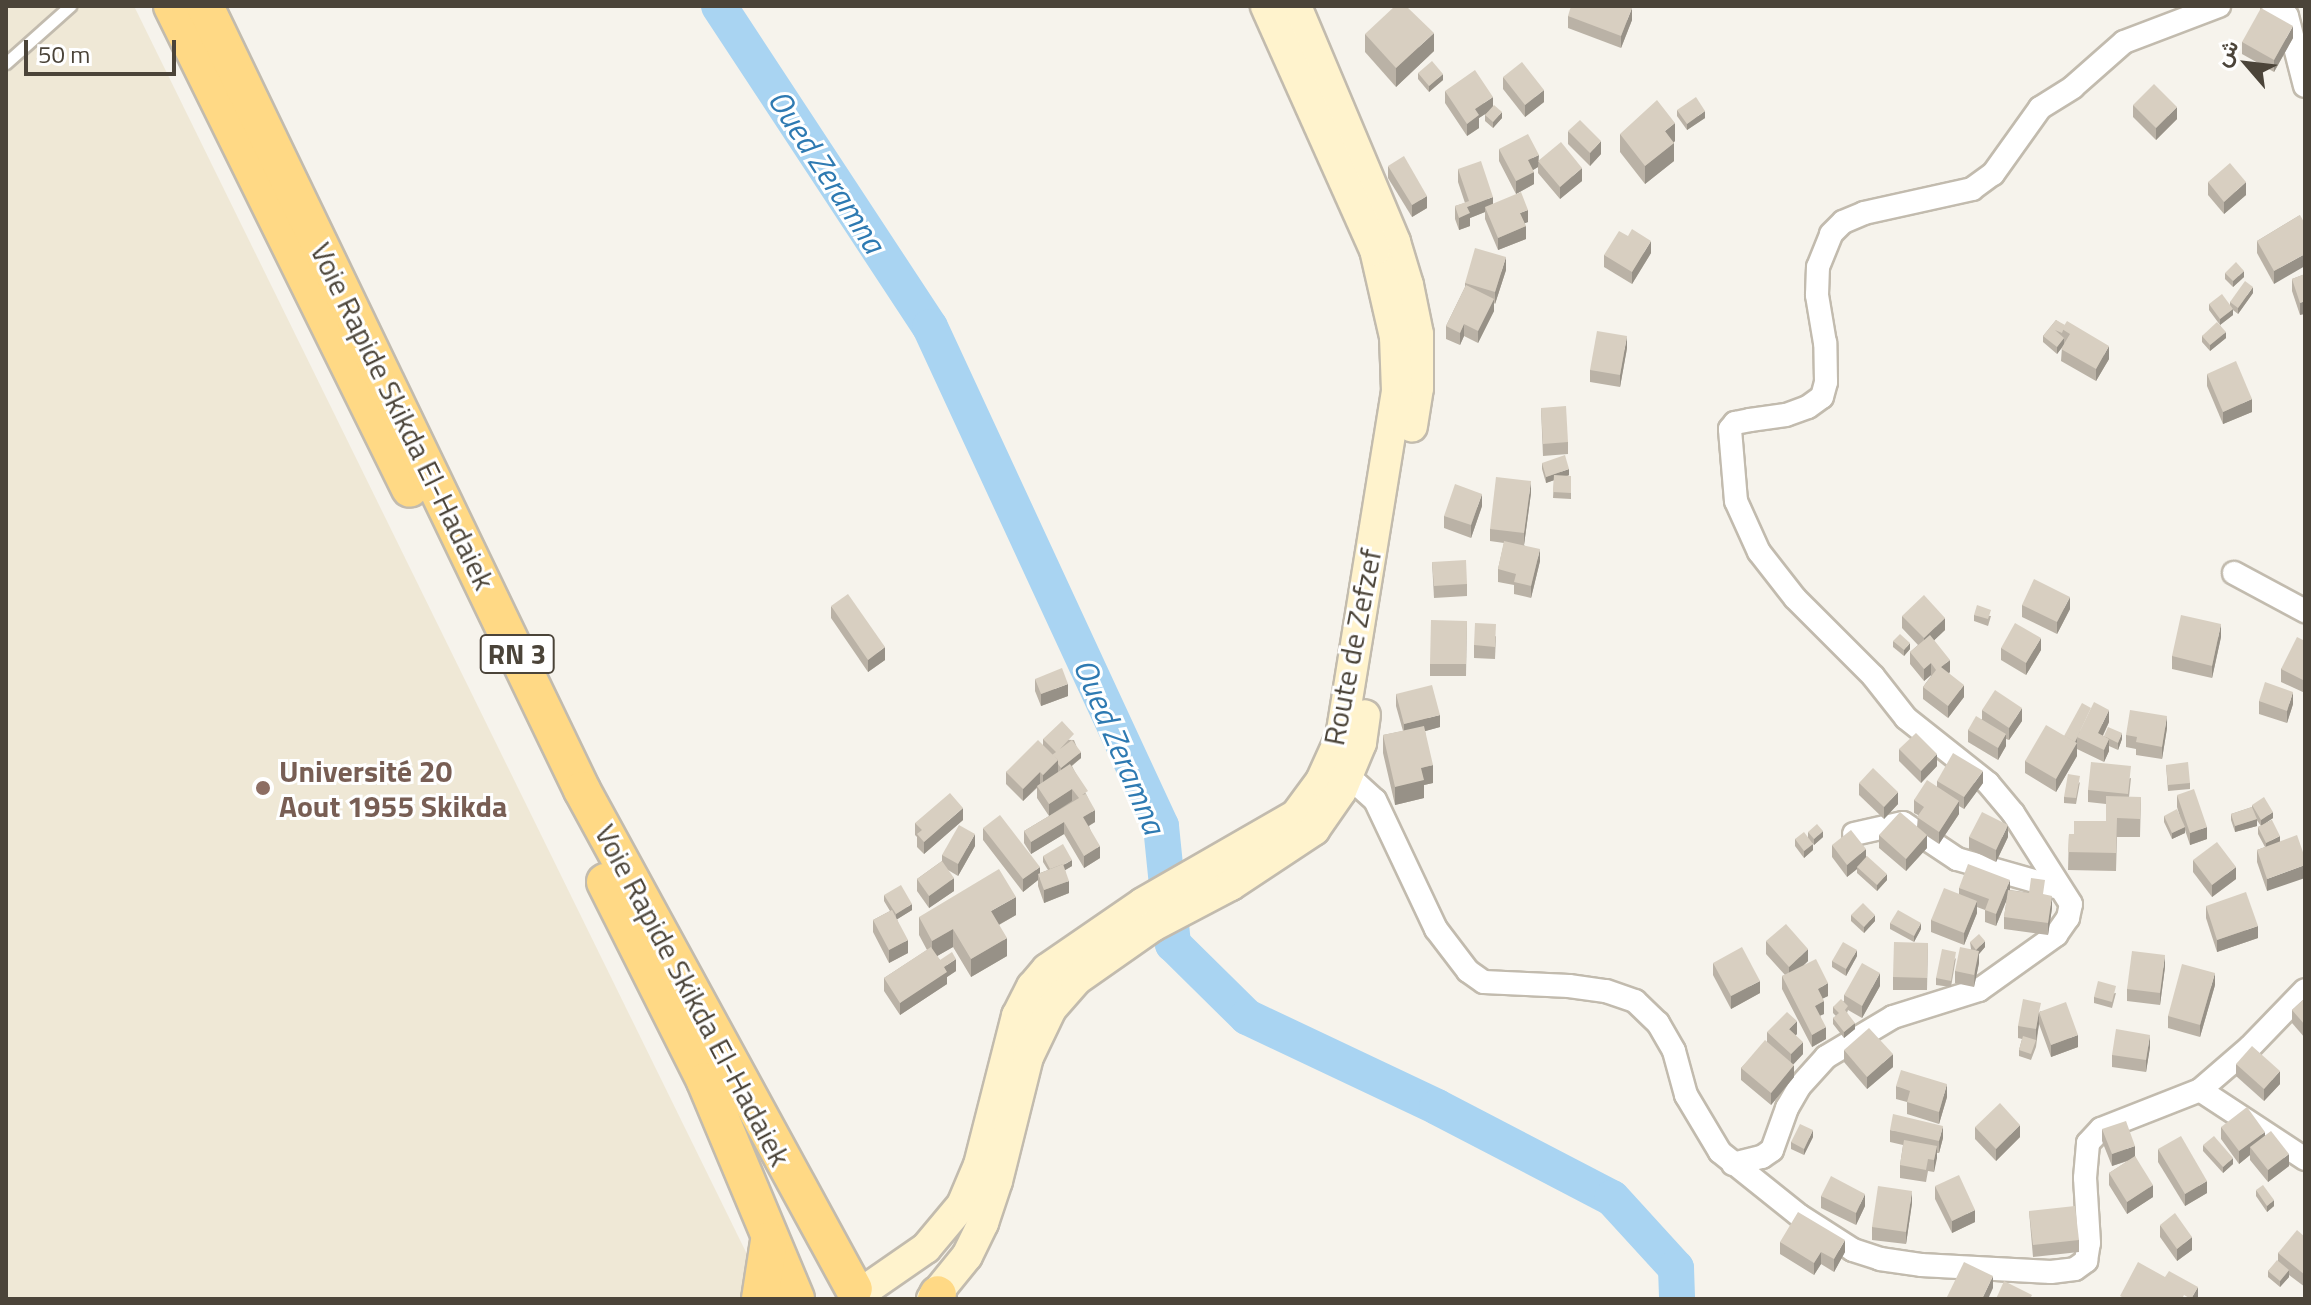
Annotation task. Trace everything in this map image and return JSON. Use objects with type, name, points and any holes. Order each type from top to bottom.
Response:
[{"type":"highway","name":"Voie Rapide Skikda El-Hadaiek","points":[[172,6],[705,1081],[796,1299]]},
{"type":"highway","name":"Voie Rapide Skikda El-Hadaiek","points":[[205,6],[582,790],[861,1294]]},
{"type":"highway","points":[[760,1299],[766,1278],[770,1236]]},
{"type":"highway","points":[[815,1299],[829,1290],[861,1294]]},
{"type":"main road","name":"Route de Zefzef","points":[[1266,6],[1375,250],[1395,337],[1397,391],[1337,772]]},
{"type":"main road","name":"Route de Zefzef","points":[[861,1294],[926,1248],[962,1205],[979,1165],[1017,1016],[1032,987],[1062,955],[1224,874],[1296,815],[1361,743],[1418,388],[1418,334],[1395,242],[1296,6]]},
{"type":"main road","name":"Route de Zefzef","points":[[935,1297],[967,1256],[983,1223],[997,1181],[1028,1057],[1051,1009],[1076,980],[1148,914]]},
{"type":"street","points":[[1733,1164],[1762,1157],[1772,1150],[1799,1087],[1826,1057],[1893,1017],[1979,990],[2056,935],[2068,918],[2071,904],[2013,813],[1988,783],[1906,718],[1873,676],[1795,598],[1759,552],[1736,501],[1730,429],[1735,423],[1786,415],[1808,407],[1822,397],[1826,382],[1826,356],[1817,295],[1818,267],[1831,234],[1843,222],[1864,213],[1972,189],[1993,174],[2040,108],[2073,87],[2124,42],[2219,6]]},
{"type":"street","points":[[2273,6],[2287,16],[2305,86]]},
{"type":"street","points":[[2234,573],[2305,611]]},
{"type":"street","points":[[1337,772],[1375,800],[1386,817],[1436,929],[1468,971],[1484,982],[1569,986],[1606,991],[1635,1001],[1658,1023],[1674,1051],[1686,1095],[1720,1152],[1800,1216],[1853,1250],[1921,1265],[2051,1272],[2075,1269],[2086,1261],[2089,1243],[2085,1178],[2088,1143],[2101,1129],[2200,1090],[2250,1047],[2305,990]]},
{"type":"street","points":[[1854,834],[1903,823],[1957,859],[2060,889]]},
{"type":"street","points":[[2200,1090],[2305,1159]]},
{"type":"lane","points":[[6,63],[70,6]]},
{"type":"shaded area","name":"Université 20 Aout 1955 Skikda","points":[[6,6],[134,6],[769,1299],[6,1299]]},
{"type":"building","points":[[1395,6],[1406,6],[1434,33],[1396,68],[1365,34]]},
{"type":"building","points":[[1571,6],[1632,8],[1621,36],[1568,16]]},
{"type":"building","points":[[2261,8],[2293,26],[2274,60],[2242,42]]},
{"type":"building","points":[[1432,61],[1443,74],[1429,86],[1418,73]]},
{"type":"building","points":[[1522,62],[1544,90],[1525,105],[1503,77]]},
{"type":"building","points":[[1475,70],[1493,97],[1475,109],[1479,115],[1467,124],[1445,91]]},
{"type":"building","points":[[2154,84],[2177,107],[2156,128],[2133,105]]},
{"type":"building","points":[[1696,97],[1705,111],[1687,124],[1677,110]]},
{"type":"building","points":[[1657,100],[1675,123],[1665,131],[1674,143],[1645,166],[1620,134]]},
{"type":"building","points":[[1494,105],[1502,112],[1493,122],[1485,115]]},
{"type":"building","points":[[1580,120],[1601,141],[1590,153],[1568,131]]},
{"type":"building","points":[[1528,134],[1539,155],[1528,160],[1534,172],[1516,181],[1499,149]]},
{"type":"building","points":[[1561,142],[1582,168],[1560,187],[1538,161]]},
{"type":"building","points":[[1404,156],[1427,196],[1412,205],[1388,166]]},
{"type":"building","points":[[1481,161],[1493,197],[1467,207],[1470,213],[1459,218],[1455,206],[1469,201],[1458,169]]},
{"type":"building","points":[[2230,163],[2246,182],[2224,202],[2208,182]]},
{"type":"building","points":[[1521,192],[1528,210],[1520,213],[1526,226],[1498,238],[1485,207]]},
{"type":"building","points":[[2300,215],[2305,224],[2305,254],[2274,271],[2257,241]]},
{"type":"building","points":[[1632,229],[1651,241],[1632,272],[1604,255],[1619,231],[1628,236]]},
{"type":"building","points":[[1475,248],[1506,257],[1495,292],[1465,283]]},
{"type":"building","points":[[2236,262],[2244,271],[2233,281],[2225,273]]},
{"type":"building","points":[[2305,274],[2305,301],[2300,303],[2292,279]]},
{"type":"building","points":[[2245,281],[2253,287],[2238,308],[2230,302]]},
{"type":"building","points":[[1466,285],[1494,299],[1478,331],[1464,324],[1460,333],[1446,326]]},
{"type":"building","points":[[2222,294],[2233,309],[2220,319],[2209,304]]},
{"type":"building","points":[[2056,320],[2065,325],[2062,333],[2055,330],[2064,338],[2057,347],[2043,336]]},
{"type":"building","points":[[2067,321],[2109,346],[2096,369],[2061,349],[2070,334],[2062,329]]},
{"type":"building","points":[[2217,322],[2226,332],[2210,345],[2202,336]]},
{"type":"building","points":[[1597,331],[1627,336],[1620,375],[1590,370]]},
{"type":"building","points":[[2236,361],[2252,399],[2223,412],[2207,374]]},
{"type":"building","points":[[1566,406],[1568,442],[1543,444],[1541,408]]},
{"type":"building","points":[[1565,455],[1569,469],[1546,477],[1542,463]]},
{"type":"building","points":[[1554,475],[1571,476],[1571,493],[1553,492]]},
{"type":"building","points":[[1496,477],[1531,481],[1524,533],[1490,529]]},
{"type":"building","points":[[1455,484],[1482,494],[1471,525],[1444,516]]},
{"type":"building","points":[[1504,541],[1540,549],[1531,586],[1514,582],[1516,574],[1498,569]]},
{"type":"building","points":[[1466,560],[1467,584],[1434,586],[1432,562]]},
{"type":"building","points":[[2034,579],[2070,597],[2057,622],[2022,605]]},
{"type":"building","points":[[848,594],[885,647],[868,660],[831,606]]},
{"type":"building","points":[[1924,595],[1945,618],[1924,638],[1902,616]]},
{"type":"building","points":[[1977,605],[1991,610],[1988,619],[1974,615]]},
{"type":"building","points":[[2181,615],[2221,624],[2212,666],[2172,656]]},
{"type":"building","points":[[1431,620],[1467,621],[1466,664],[1430,664]]},
{"type":"building","points":[[1475,623],[1496,624],[1495,647],[1474,645]]},
{"type":"building","points":[[2015,623],[2041,638],[2026,663],[2001,648]]},
{"type":"building","points":[[1900,634],[1910,643],[1904,650],[1893,641]]},
{"type":"building","points":[[1930,635],[1950,660],[1941,667],[1964,685],[1948,706],[1923,687],[1936,670],[1931,663],[1924,669],[1910,652]]},
{"type":"building","points":[[2297,637],[2305,641],[2305,681],[2281,669]]},
{"type":"building","points":[[1062,668],[1068,684],[1041,694],[1035,679]]},
{"type":"building","points":[[2265,682],[2293,692],[2287,711],[2259,701]]},
{"type":"building","points":[[1432,685],[1440,715],[1404,724],[1396,694]]},
{"type":"building","points":[[1995,690],[2022,708],[2009,728],[1982,710]]},
{"type":"building","points":[[2094,702],[2109,710],[2098,733],[2109,739],[2104,750],[2077,737]]},
{"type":"building","points":[[2082,703],[2091,708],[2075,742],[2064,736]]},
{"type":"building","points":[[2130,710],[2167,716],[2162,747],[2136,742],[2137,737],[2126,735]]},
{"type":"building","points":[[1976,716],[2006,734],[1998,748],[1968,730]]},
{"type":"building","points":[[1062,721],[1074,734],[1060,749],[1072,740],[1081,752],[1061,768],[1052,755],[1056,752],[1043,739]]},
{"type":"building","points":[[2046,725],[2077,743],[2056,779],[2025,761]]},
{"type":"building","points":[[1424,726],[1433,765],[1421,768],[1424,780],[1395,787],[1383,735]]},
{"type":"building","points":[[2108,727],[2122,733],[2118,743],[2104,736]]},
{"type":"building","points":[[1916,733],[1937,754],[1921,771],[1899,749]]},
{"type":"building","points":[[1038,740],[1058,760],[1023,789],[1006,772]]},
{"type":"building","points":[[1953,753],[1983,771],[1964,797],[1937,781]]},
{"type":"building","points":[[2091,762],[2131,766],[2128,794],[2088,790]]},
{"type":"building","points":[[2188,762],[2190,783],[2168,785],[2166,765]]},
{"type":"building","points":[[1070,764],[1088,791],[1082,795],[1086,794],[1095,810],[1083,817],[1100,846],[1084,856],[1064,822],[1031,842],[1024,831],[1079,798],[1072,789],[1049,804],[1037,786]]},
{"type":"building","points":[[1873,768],[1898,792],[1884,807],[1859,783]]},
{"type":"building","points":[[2068,774],[2080,776],[2076,798],[2064,797]]},
{"type":"building","points":[[1927,780],[1959,801],[1939,832],[1917,817],[1924,807],[1914,800]]},
{"type":"building","points":[[2194,789],[2207,827],[2190,833],[2177,795]]},
{"type":"building","points":[[950,793],[963,808],[924,842],[917,834],[922,830],[915,823]]},
{"type":"building","points":[[2106,796],[2141,797],[2140,819],[2117,818],[2116,853],[2068,852],[2069,834],[2074,834],[2074,821],[2106,821]]},
{"type":"building","points":[[2264,797],[2273,812],[2261,820],[2252,805]]},
{"type":"building","points":[[2252,807],[2257,819],[2235,826],[2231,814]]},
{"type":"building","points":[[2177,809],[2185,827],[2172,833],[2164,816]]},
{"type":"building","points":[[1900,812],[1927,835],[1906,859],[1879,835]]},
{"type":"building","points":[[1982,812],[2008,825],[1996,850],[1969,837]]},
{"type":"building","points":[[1000,815],[1040,867],[1023,879],[983,828]]},
{"type":"building","points":[[2272,820],[2280,836],[2266,843],[2258,827]]},
{"type":"building","points":[[1817,824],[1823,831],[1814,839],[1808,832]]},
{"type":"building","points":[[959,825],[975,834],[958,864],[942,855]]},
{"type":"building","points":[[1851,830],[1866,849],[1847,865],[1832,845]]},
{"type":"building","points":[[1804,832],[1813,844],[1804,851],[1795,839]]},
{"type":"building","points":[[2297,835],[2305,865],[2267,879],[2257,850]]},
{"type":"building","points":[[2217,842],[2236,867],[2212,885],[2193,860]]},
{"type":"building","points":[[1063,844],[1072,860],[1050,869],[1043,856]]},
{"type":"building","points":[[1867,856],[1887,874],[1877,885],[1857,867]]},
{"type":"building","points":[[942,861],[954,878],[929,896],[917,879]]},
{"type":"building","points":[[1063,864],[1069,881],[1044,890],[1038,874]]},
{"type":"building","points":[[1968,864],[2010,880],[1996,914],[1985,910],[1989,899],[1959,888]]},
{"type":"building","points":[[999,869],[1016,897],[991,911],[1007,938],[971,959],[953,929],[932,941],[919,917]]},
{"type":"building","points":[[2031,878],[2045,880],[2043,894],[2052,896],[2048,923],[2004,917],[2008,890],[2029,893]]},
{"type":"building","points":[[901,885],[912,904],[896,914],[884,895]]},
{"type":"building","points":[[1944,888],[1977,901],[1964,933],[1931,920]]},
{"type":"building","points":[[2246,892],[2258,926],[2217,940],[2206,906]]},
{"type":"building","points":[[1863,903],[1875,915],[1864,927],[1851,915]]},
{"type":"building","points":[[892,910],[908,940],[889,950],[873,920]]},
{"type":"building","points":[[1898,910],[1921,923],[1914,936],[1890,923]]},
{"type":"building","points":[[1786,924],[1808,949],[1789,967],[1766,941]]},
{"type":"building","points":[[1979,934],[1985,941],[1976,950],[1970,942]]},
{"type":"building","points":[[1843,942],[1857,950],[1846,969],[1832,961]]},
{"type":"building","points":[[1894,942],[1928,943],[1927,978],[1893,977]]},
{"type":"building","points":[[931,947],[940,960],[952,952],[956,959],[944,967],[947,972],[900,1003],[884,978]]},
{"type":"building","points":[[1742,947],[1760,981],[1731,996],[1713,963]]},
{"type":"building","points":[[1960,947],[1979,951],[1974,975],[1955,971]]},
{"type":"building","points":[[1942,949],[1956,952],[1951,981],[1936,978]]},
{"type":"building","points":[[2132,951],[2165,955],[2160,993],[2127,989]]},
{"type":"building","points":[[1816,959],[1828,983],[1818,989],[1824,1001],[1815,1006],[1826,1027],[1812,1035],[1782,976]]},
{"type":"building","points":[[1862,963],[1880,973],[1862,1006],[1844,995]]},
{"type":"building","points":[[2182,964],[2215,973],[2200,1025],[2168,1016]]},
{"type":"building","points":[[2098,981],[2116,986],[2112,1002],[2094,997]]},
{"type":"building","points":[[2305,998],[2305,1025],[2292,1010]]},
{"type":"building","points":[[1841,999],[1848,1006],[1845,1010],[1855,1023],[1844,1032],[1833,1018],[1839,1013],[1833,1007]]},
{"type":"building","points":[[2023,999],[2041,1003],[2036,1029],[2018,1026]]},
{"type":"building","points":[[2066,1002],[2078,1035],[2051,1045],[2039,1012]]},
{"type":"building","points":[[1787,1012],[1797,1021],[1789,1029],[1803,1042],[1791,1054],[1767,1032]]},
{"type":"building","points":[[1869,1028],[1893,1054],[1867,1077],[1844,1050]]},
{"type":"building","points":[[2116,1029],[2150,1035],[2146,1060],[2112,1055]]},
{"type":"building","points":[[2023,1036],[2036,1040],[2031,1054],[2019,1050]]},
{"type":"building","points":[[1765,1040],[1794,1065],[1771,1093],[1741,1068]]},
{"type":"building","points":[[2252,1046],[2280,1071],[2264,1089],[2236,1064]]},
{"type":"building","points":[[1901,1070],[1947,1084],[1939,1112],[1907,1102],[1910,1091],[1896,1086]]},
{"type":"building","points":[[2000,1103],[2020,1125],[1996,1149],[1975,1127]]},
{"type":"building","points":[[2247,1107],[2265,1132],[2239,1151],[2221,1127]]},
{"type":"building","points":[[1893,1114],[1943,1126],[1939,1141],[1890,1130]]},
{"type":"building","points":[[2126,1121],[2135,1146],[2112,1154],[2102,1129]]},
{"type":"building","points":[[1800,1124],[1813,1130],[1804,1149],[1791,1142]]},
{"type":"building","points":[[2271,1131],[2289,1154],[2268,1170],[2250,1147]]},
{"type":"building","points":[[2181,1136],[2207,1181],[2185,1194],[2158,1149]]},
{"type":"building","points":[[2214,1136],[2233,1158],[2223,1167],[2203,1145]]},
{"type":"building","points":[[1904,1140],[1937,1146],[1934,1160],[1928,1159],[1926,1170],[1900,1165]]},
{"type":"building","points":[[2135,1156],[2153,1185],[2127,1202],[2109,1173]]},
{"type":"building","points":[[1959,1175],[1975,1210],[1952,1221],[1935,1186]]},
{"type":"building","points":[[1831,1176],[1865,1194],[1856,1213],[1821,1196]]},
{"type":"building","points":[[2263,1185],[2274,1200],[2267,1206],[2256,1190]]},
{"type":"building","points":[[1878,1186],[1912,1191],[1906,1232],[1872,1227]]},
{"type":"building","points":[[2075,1206],[2079,1240],[2033,1245],[2029,1211]]},
{"type":"building","points":[[1798,1212],[1845,1240],[1834,1259],[1821,1252],[1814,1263],[1780,1242]]},
{"type":"building","points":[[2175,1213],[2192,1237],[2177,1249],[2160,1225]]},
{"type":"building","points":[[2297,1230],[2305,1237],[2305,1275],[2278,1253]]},
{"type":"building","points":[[2277,1260],[2289,1270],[2280,1281],[2268,1271]]},
{"type":"building","points":[[1964,1262],[1993,1276],[1982,1299],[1946,1299]]},
{"type":"building","points":[[2138,1262],[2165,1277],[2169,1271],[2198,1287],[2191,1299],[2184,1295],[2182,1299],[2126,1299],[2120,1296]]},
{"type":"building","points":[[2004,1281],[2032,1295],[2030,1299],[1996,1299]]},
{"type":"waterway","name":"Oued Zeramna","points":[[719,6],[930,327],[1161,826],[1173,944],[1247,1017],[1437,1107],[1612,1198],[1676,1268],[1677,1299]]},
{"type":"place","name":"Université 20 Aout 1955 Skikda","points":[[263,788]]}]
